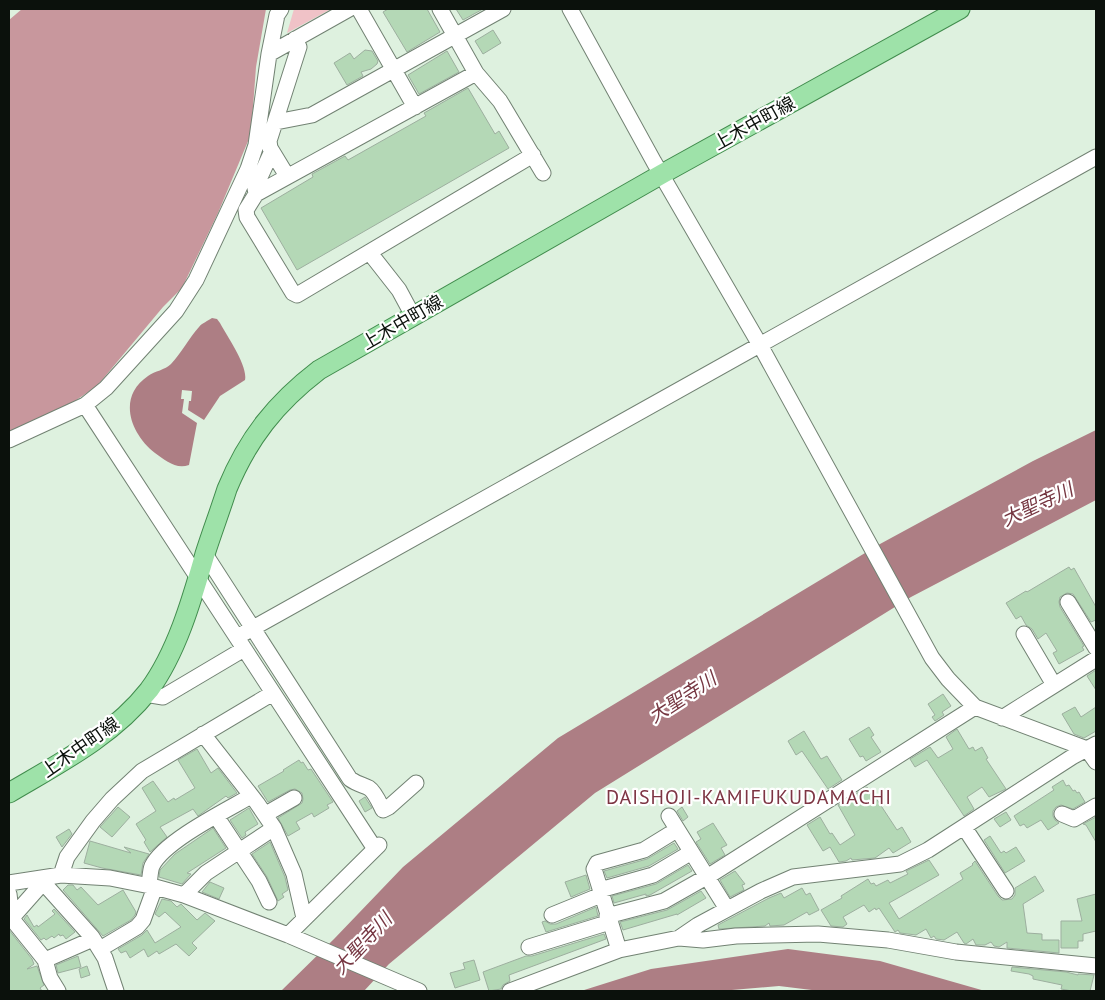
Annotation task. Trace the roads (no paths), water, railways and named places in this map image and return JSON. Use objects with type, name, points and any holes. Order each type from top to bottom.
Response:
[{"type":"main road","name":"上木中町線","points":[[9,792],[83,749],[106,732],[144,694],[163,667],[184,620],[235,470],[254,436],[280,403],[299,385],[319,370],[662,174],[960,9]]},
{"type":"street","points":[[9,440],[85,405],[106,388],[176,311],[196,280],[248,169],[256,146],[269,54],[277,15],[281,9]]},
{"type":"street","points":[[269,54],[349,9]]},
{"type":"street","points":[[359,9],[415,107]]},
{"type":"street","points":[[440,9],[476,74],[500,101],[543,173]]},
{"type":"street","points":[[276,122],[312,115],[503,9]]},
{"type":"street","points":[[570,9],[760,345],[932,658],[974,707],[1092,747]]},
{"type":"street","points":[[287,176],[272,152],[269,141],[299,47],[295,39]]},
{"type":"street","points":[[476,74],[256,194],[246,210],[247,217],[293,293],[297,296],[533,155]]},
{"type":"street","points":[[256,194],[255,188],[272,152]]},
{"type":"street","points":[[144,694],[163,697],[241,643],[253,628],[1096,157]]},
{"type":"street","points":[[370,253],[399,290],[413,316]]},
{"type":"street","points":[[85,405],[273,693],[377,847],[288,935]]},
{"type":"street","points":[[205,554],[350,779],[372,791],[383,810],[416,783]]},
{"type":"street","points":[[1068,602],[1096,648]]},
{"type":"street","points":[[1024,634],[1054,686]]},
{"type":"street","points":[[1002,718],[1096,660]]},
{"type":"street","points":[[62,875],[67,857],[93,820],[142,771],[273,693]]},
{"type":"street","points":[[529,948],[664,901],[704,878],[974,707]]},
{"type":"street","points":[[203,734],[266,814],[274,828],[294,874],[304,918]]},
{"type":"street","points":[[1092,747],[1096,762]]},
{"type":"street","points":[[679,938],[698,925],[779,882],[793,877],[900,864],[928,850],[1072,757],[1092,747]]},
{"type":"street","points":[[45,960],[96,944],[137,927],[143,920],[152,886],[152,867],[156,859],[184,836],[251,796]]},
{"type":"street","points":[[266,814],[294,798]]},
{"type":"street","points":[[1062,814],[1074,819],[1096,806]]},
{"type":"street","points":[[216,816],[259,881],[269,902]]},
{"type":"street","points":[[669,816],[704,878],[728,909]]},
{"type":"street","points":[[964,827],[1006,891]]},
{"type":"street","points":[[184,894],[206,873],[274,828]]},
{"type":"street","points":[[618,950],[594,869],[597,863],[644,850],[670,834]]},
{"type":"street","points":[[552,915],[601,892],[653,875],[685,856]]},
{"type":"street","points":[[9,883],[41,880],[62,875],[110,878],[184,894],[288,935],[416,990]]},
{"type":"street","points":[[11,920],[40,886],[41,880]]},
{"type":"street","points":[[41,880],[96,944],[105,958],[116,991]]},
{"type":"street","points":[[9,894],[11,920],[45,960],[50,978],[58,991]]},
{"type":"street","points":[[510,991],[618,950],[679,938],[703,940],[736,936],[818,934],[888,940],[956,952],[1096,966]]},
{"type":"water","points":[[212,318],[217,319],[220,323],[236,351],[243,367],[245,380],[220,396],[204,420],[188,410],[192,391],[182,390],[181,399],[184,399],[182,413],[197,423],[189,465],[175,465],[155,453],[139,435],[130,415],[132,394],[148,376],[171,364],[200,326]]},
{"type":"water","name":"大聖寺川","points":[[1096,430],[1096,500],[911,597],[595,793],[389,964],[364,991],[281,991],[403,867],[558,738],[880,544],[1033,461]]},
{"type":"water","points":[[788,949],[880,961],[985,991],[820,991],[779,986],[720,991],[581,991],[651,969]]},
{"type":"district","name":"DAISHOJI-KAMIFUKUDAMACHI","points":[[749,797]]}]
